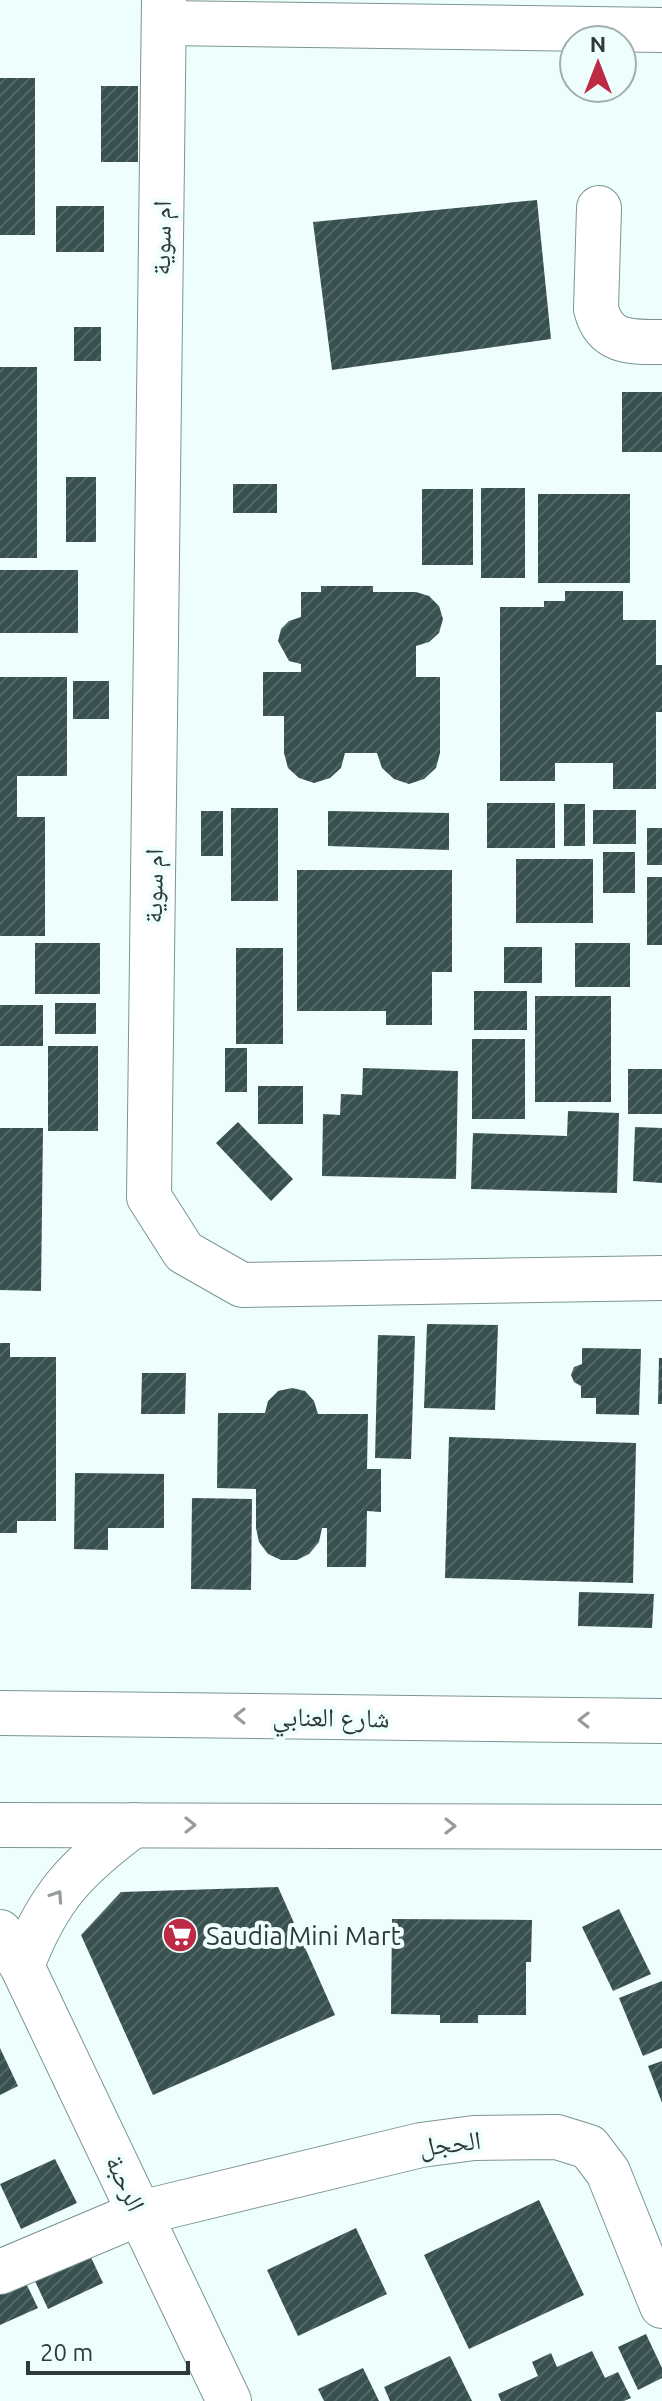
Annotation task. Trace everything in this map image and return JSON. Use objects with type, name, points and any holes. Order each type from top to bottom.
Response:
[{"type":"street","name":"ام سوية","points":[[662,30],[164,12],[149,1197],[184,1252],[242,1285],[662,1278]]},
{"type":"street","points":[[599,208],[596,309],[600,325],[612,337],[628,342],[662,342]]},
{"type":"street","name":"شارع العنابي","points":[[0,1713],[662,1721]]},
{"type":"street","points":[[0,1825],[662,1827]]},
{"type":"street","name":"الرحبة","points":[[134,1825],[98,1852],[65,1884],[39,1923],[11,1949],[229,2401]]},
{"type":"street","name":"الحجل","points":[[0,2272],[140,2213],[421,2145],[474,2138],[557,2137],[589,2147],[608,2172],[662,2306]]},
{"type":"building","points":[[0,78],[35,78],[35,235],[0,235]]},
{"type":"building","points":[[101,86],[138,86],[138,162],[101,162]]},
{"type":"building","points":[[537,200],[551,339],[332,370],[313,222]]},
{"type":"building","points":[[56,206],[104,206],[104,252],[56,252]]},
{"type":"building","points":[[74,327],[101,327],[101,361],[74,361]]},
{"type":"building","points":[[0,367],[37,367],[37,558],[0,558]]},
{"type":"building","points":[[622,392],[662,392],[662,452],[622,452]]},
{"type":"building","points":[[66,477],[96,477],[96,542],[66,542]]},
{"type":"building","points":[[233,484],[277,484],[277,513],[233,513]]},
{"type":"building","points":[[481,488],[525,488],[525,578],[481,578]]},
{"type":"building","points":[[422,489],[473,489],[473,565],[422,565]]},
{"type":"building","points":[[538,494],[630,494],[630,583],[538,583]]},
{"type":"building","points":[[0,570],[78,570],[78,633],[0,633]]},
{"type":"building","points":[[321,586],[373,586],[373,592],[416,592],[429,596],[439,606],[443,619],[439,633],[429,642],[416,646],[416,677],[440,677],[440,753],[436,768],[424,779],[409,784],[394,779],[382,768],[377,753],[345,753],[341,768],[330,778],[314,783],[299,778],[288,768],[284,753],[284,716],[263,716],[263,672],[301,672],[301,664],[289,661],[278,641],[281,629],[289,621],[301,617],[301,592],[321,592]]},
{"type":"building","points":[[565,591],[623,591],[623,620],[656,620],[656,665],[662,665],[662,712],[656,712],[656,789],[613,789],[613,763],[555,763],[555,781],[500,781],[500,607],[544,607],[544,601],[565,601]]},
{"type":"building","points":[[0,677],[67,677],[67,776],[17,776],[17,817],[45,817],[45,936],[0,936]]},
{"type":"building","points":[[73,681],[109,681],[109,719],[73,719]]},
{"type":"building","points":[[487,803],[555,803],[555,848],[487,848]]},
{"type":"building","points":[[564,804],[585,804],[585,846],[564,846]]},
{"type":"building","points":[[231,808],[278,808],[278,901],[231,901]]},
{"type":"building","points":[[593,810],[636,810],[636,844],[593,844]]},
{"type":"building","points":[[201,811],[223,811],[223,856],[201,856]]},
{"type":"building","points":[[328,811],[449,813],[449,850],[328,846]]},
{"type":"building","points":[[647,828],[662,828],[662,865],[647,865]]},
{"type":"building","points":[[603,852],[635,852],[635,893],[603,893]]},
{"type":"building","points":[[516,859],[593,859],[593,923],[516,923]]},
{"type":"building","points":[[297,870],[452,870],[452,972],[432,972],[432,1025],[386,1025],[386,1011],[297,1011]]},
{"type":"building","points":[[647,877],[662,877],[662,945],[647,945]]},
{"type":"building","points":[[35,943],[100,943],[100,994],[35,994]]},
{"type":"building","points":[[575,943],[630,943],[630,987],[575,987]]},
{"type":"building","points":[[504,947],[542,947],[542,983],[504,983]]},
{"type":"building","points":[[236,948],[283,948],[283,1044],[236,1044]]},
{"type":"building","points":[[474,991],[527,991],[527,1030],[474,1030]]},
{"type":"building","points":[[535,996],[611,996],[611,1102],[535,1102]]},
{"type":"building","points":[[55,1003],[96,1003],[96,1034],[55,1034]]},
{"type":"building","points":[[0,1005],[43,1005],[43,1046],[0,1046]]},
{"type":"building","points":[[472,1039],[525,1039],[525,1119],[472,1119]]},
{"type":"building","points":[[48,1046],[98,1046],[98,1131],[48,1131]]},
{"type":"building","points":[[225,1048],[247,1048],[247,1092],[225,1092]]},
{"type":"building","points":[[363,1068],[458,1071],[456,1179],[322,1176],[323,1114],[340,1115],[341,1094],[362,1095]]},
{"type":"building","points":[[628,1069],[662,1069],[662,1114],[628,1114]]},
{"type":"building","points":[[258,1086],[303,1086],[303,1124],[258,1124]]},
{"type":"building","points":[[568,1111],[619,1113],[617,1193],[471,1189],[473,1133],[567,1136]]},
{"type":"building","points":[[238,1122],[293,1179],[271,1201],[216,1143]]},
{"type":"building","points":[[635,1127],[662,1128],[662,1183],[633,1181]]},
{"type":"building","points":[[0,1128],[43,1128],[41,1291],[0,1290]]},
{"type":"building","points":[[427,1324],[498,1325],[495,1410],[424,1408]]},
{"type":"building","points":[[378,1335],[415,1336],[411,1459],[375,1458]]},
{"type":"building","points":[[0,1343],[10,1343],[10,1357],[56,1357],[56,1521],[17,1521],[17,1533],[0,1533]]},
{"type":"building","points":[[582,1348],[641,1349],[639,1415],[596,1414],[596,1398],[581,1398],[581,1386],[574,1382],[571,1375],[574,1367],[582,1364]]},
{"type":"building","points":[[659,1358],[662,1358],[662,1404],[658,1404]]},
{"type":"building","points":[[142,1373],[186,1373],[185,1414],[141,1414]]},
{"type":"building","points":[[292,1388],[305,1391],[314,1401],[318,1414],[368,1414],[367,1469],[381,1469],[381,1512],[367,1511],[366,1567],[327,1567],[327,1528],[322,1528],[319,1542],[309,1554],[297,1560],[281,1560],[268,1554],[259,1542],[256,1528],[256,1489],[217,1488],[218,1413],[265,1413],[268,1401],[278,1391]]},
{"type":"building","points":[[449,1437],[636,1443],[633,1583],[445,1578]]},
{"type":"building","points":[[75,1473],[164,1474],[164,1528],[108,1528],[108,1550],[74,1549]]},
{"type":"building","points":[[192,1498],[252,1499],[251,1590],[191,1589]]},
{"type":"building","points":[[579,1592],[654,1594],[652,1628],[578,1626]]},
{"type":"building","points":[[278,1887],[335,2015],[153,2095],[81,1935],[121,1892]]},
{"type":"building","points":[[619,1909],[651,1974],[613,1991],[582,1927]]},
{"type":"building","points":[[392,1919],[532,1920],[531,1962],[526,1962],[526,2015],[478,2015],[478,2023],[440,2023],[440,2015],[391,2014]]},
{"type":"building","points":[[662,1981],[662,2048],[643,2056],[619,1998]]},
{"type":"building","points":[[0,2048],[18,2086],[0,2095]]},
{"type":"building","points":[[662,2061],[662,2103],[648,2066]]},
{"type":"building","points":[[55,2159],[77,2203],[21,2229],[0,2184]]},
{"type":"building","points":[[539,2200],[584,2295],[469,2349],[424,2255]]},
{"type":"building","points":[[356,2228],[387,2294],[298,2336],[267,2270]]},
{"type":"building","points":[[89,2253],[103,2283],[48,2309],[34,2279]]},
{"type":"building","points":[[22,2275],[38,2308],[0,2325],[0,2285]]},
{"type":"building","points":[[646,2334],[662,2368],[662,2378],[638,2390],[618,2347]]},
{"type":"building","points":[[592,2351],[605,2378],[618,2372],[631,2398],[624,2401],[501,2401],[498,2394],[538,2376],[532,2362],[551,2353],[557,2367]]},
{"type":"building","points":[[450,2356],[472,2401],[390,2401],[384,2387]]},
{"type":"building","points":[[363,2368],[379,2401],[324,2401],[318,2389]]},
{"type":"place","name":"Saudia Mini Mart","points":[[180,1935]]}]
